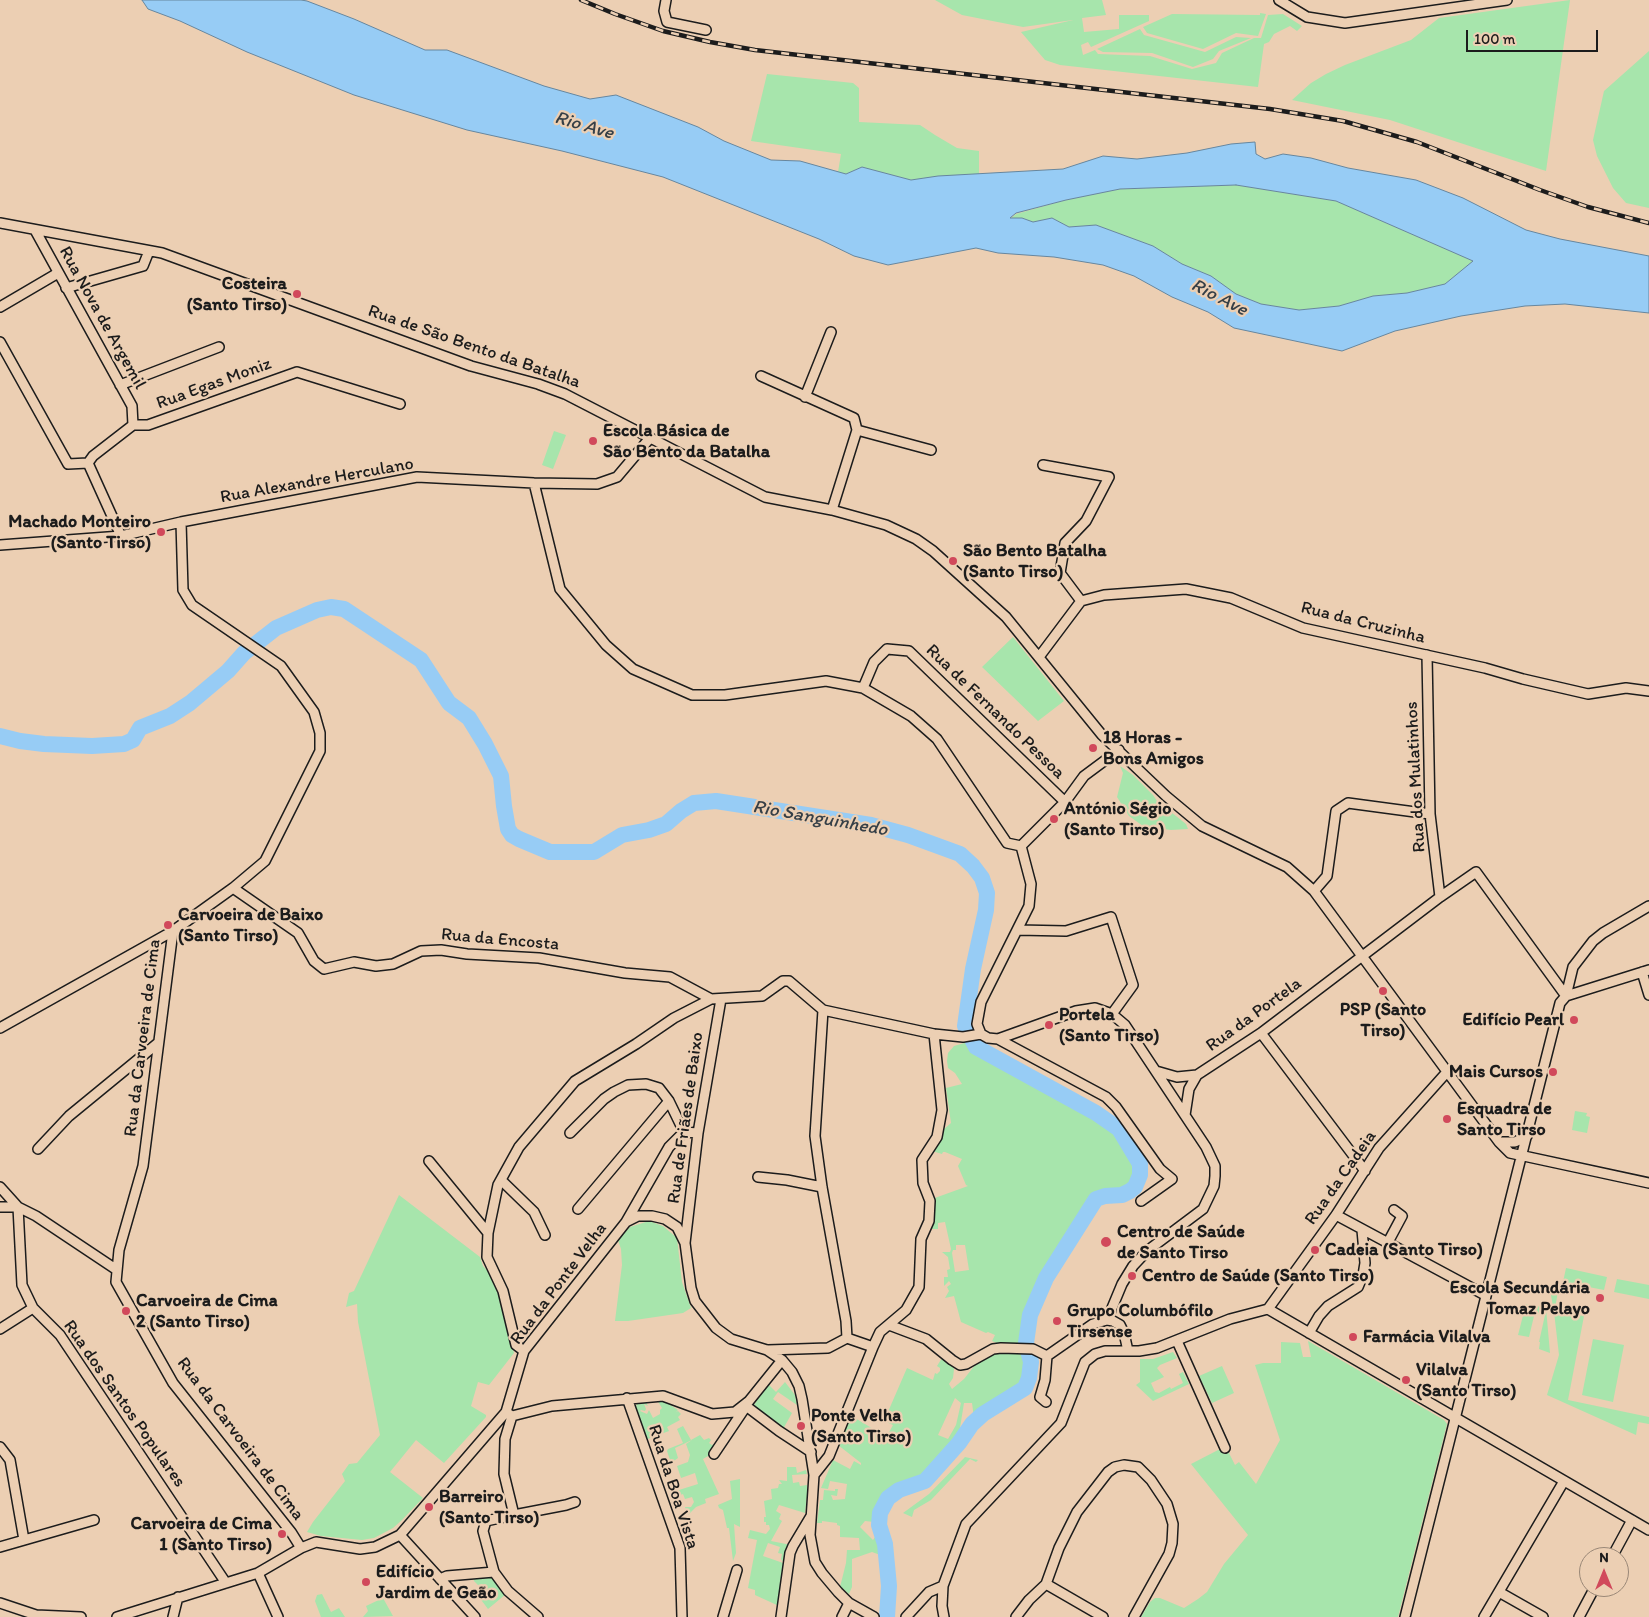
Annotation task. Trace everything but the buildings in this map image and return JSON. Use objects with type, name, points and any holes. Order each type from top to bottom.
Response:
[{"type":"street","points":[[666,0],[664,11],[667,22],[706,30]]},
{"type":"street","points":[[1279,0],[1307,17],[1345,23],[1507,0]]},
{"type":"street","name":"Rua de São Bento da Batalha","points":[[0,223],[149,251],[180,260],[471,366],[551,388],[765,497],[832,510],[886,525],[916,539],[934,551],[1006,616],[1102,735],[1120,750],[1166,796],[1202,826],[1287,867],[1314,891],[1499,1142],[1510,1153],[1521,1157]]},
{"type":"street","name":"Rua Nova de Argemil","points":[[35,230],[132,406],[133,425]]},
{"type":"street","points":[[66,288],[143,266],[149,251]]},
{"type":"street","points":[[0,307],[58,273]]},
{"type":"street","points":[[805,397],[831,332]]},
{"type":"street","points":[[0,342],[68,464],[88,463],[121,536]]},
{"type":"street","points":[[120,386],[219,347]]},
{"type":"street","name":"Rua Egas Moniz","points":[[88,463],[93,456],[133,425],[148,425],[297,372],[400,404]]},
{"type":"street","points":[[761,376],[854,418],[857,430],[832,510]]},
{"type":"street","points":[[857,430],[931,450]]},
{"type":"street","name":"Rua Alexandre Herculano","points":[[0,544],[121,536],[181,522],[417,477],[597,484],[617,477],[650,438]]},
{"type":"street","points":[[1039,657],[1080,601],[1060,573],[1065,543],[1086,521],[1109,477],[1043,465]]},
{"type":"street","points":[[534,483],[560,589],[606,645],[633,669],[692,695],[725,695],[826,681],[863,688],[911,716],[937,739],[1007,843],[1021,846]]},
{"type":"street","name":"Rua da Carvoeira de Cima","points":[[181,522],[183,590],[192,605],[281,666],[314,712],[320,733],[320,751],[265,861],[233,888],[173,931],[143,1166],[118,1250],[116,1282],[173,1383],[291,1532],[301,1548]]},
{"type":"street","name":"Rua da Cruzinha","points":[[1080,601],[1104,595],[1186,589],[1231,598],[1303,628],[1486,668],[1523,679],[1588,694],[1626,688],[1649,691]]},
{"type":"street","name":"Rua de Fernando Pessoa","points":[[863,688],[874,662],[887,649],[909,651],[1065,802]]},
{"type":"street","name":"Rua dos Mulatinhos","points":[[1427,655],[1430,814],[1440,897]]},
{"type":"street","points":[[1021,846],[1065,802],[1084,776],[1120,750]]},
{"type":"street","points":[[1314,891],[1327,876],[1336,811],[1348,803],[1430,814]]},
{"type":"street","points":[[978,1034],[977,1024],[981,1002],[1030,906],[1031,884],[1021,846]]},
{"type":"street","name":"Rua da Portela","points":[[1156,1071],[1177,1077],[1197,1075],[1261,1032],[1476,872],[1566,996]]},
{"type":"street","name":"Rua da Encosta","points":[[233,888],[298,932],[314,961],[324,969],[354,962],[376,966],[393,964],[421,951],[441,950],[467,954],[518,955],[670,977],[711,999],[762,996],[783,981],[789,981],[823,1010]]},
{"type":"street","points":[[1566,996],[1574,967],[1593,941],[1603,932],[1649,906]]},
{"type":"street","points":[[1018,930],[1066,931],[1111,917],[1133,985],[1112,1014]]},
{"type":"street","points":[[0,1028],[173,931]]},
{"type":"street","points":[[1405,1617],[1560,1002],[1566,996],[1646,971],[1649,994]]},
{"type":"street","points":[[524,1351],[516,1345],[503,1291],[487,1257],[488,1233],[498,1185],[519,1147],[575,1081],[686,1011],[711,999]]},
{"type":"street","name":"Rua de Friães de Baixo","points":[[685,1243],[698,1133],[721,999]]},
{"type":"street","points":[[998,1039],[1076,1011],[1095,1008],[1112,1014],[1125,1025],[1211,1156],[1215,1171],[1214,1186],[1203,1209],[1147,1251],[1133,1266],[1122,1284],[1107,1320]]},
{"type":"street","points":[[847,1338],[846,1321],[822,1187],[815,1136],[823,1010],[934,1034],[963,1036],[978,1034],[998,1039],[1106,1097],[1116,1107],[1160,1169],[1172,1179],[1140,1201]]},
{"type":"street","points":[[1261,1032],[1365,1170]]},
{"type":"street","points":[[814,1475],[829,1456],[880,1332],[906,1310],[919,1287],[921,1239],[929,1221],[930,1201],[923,1183],[922,1160],[937,1136],[942,1110],[934,1034]]},
{"type":"street","points":[[38,1149],[69,1116],[158,1044]]},
{"type":"street","name":"Rua da Cadeia","points":[[1268,1309],[1336,1215],[1379,1148],[1447,1072]]},
{"type":"street","points":[[1185,1115],[1188,1089],[1197,1075]]},
{"type":"street","points":[[570,1133],[604,1099],[614,1092],[628,1085],[646,1084],[659,1088],[669,1101],[684,1132],[698,1133]]},
{"type":"street","points":[[578,1209],[669,1101]]},
{"type":"street","name":"Rua da Ponte Velha","points":[[400,1535],[509,1414],[524,1351],[626,1222],[669,1147],[684,1132]]},
{"type":"street","points":[[1499,1142],[1515,1142],[1527,1136]]},
{"type":"street","points":[[1521,1157],[1649,1183]]},
{"type":"street","points":[[428,1160],[488,1233]]},
{"type":"street","points":[[758,1177],[787,1180],[822,1187]]},
{"type":"street","points":[[501,1180],[534,1212],[544,1235]]},
{"type":"street","points":[[0,1187],[18,1207],[36,1216],[117,1270]]},
{"type":"street","points":[[0,1208],[18,1207]]},
{"type":"street","name":"Rua dos Santos Populares","points":[[18,1207],[22,1285],[33,1308],[60,1335],[226,1583]]},
{"type":"street","points":[[1387,1244],[1402,1216],[1394,1210]]},
{"type":"street","points":[[1336,1215],[1485,1295]]},
{"type":"street","name":"Rua da Ponte Velha","points":[[626,1222],[638,1216],[652,1216],[665,1219],[677,1227],[685,1243],[691,1288],[695,1301],[716,1328],[731,1339],[767,1350]]},
{"type":"street","points":[[1309,1333],[1319,1316],[1328,1306],[1358,1287],[1365,1263],[1362,1230]]},
{"type":"street","points":[[0,1329],[33,1308]]},
{"type":"street","points":[[944,1617],[942,1606],[943,1586],[966,1524],[1061,1422],[1085,1362],[1095,1354],[1106,1351],[1157,1348],[1177,1342],[1230,1319],[1268,1309],[1649,1530]]},
{"type":"street","points":[[1047,1356],[1093,1324],[1107,1320],[1120,1325],[1128,1351]]},
{"type":"street","points":[[889,1325],[926,1339],[960,1365],[966,1364],[993,1349],[1000,1348],[1029,1349],[1047,1356]]},
{"type":"street","points":[[767,1350],[828,1348],[847,1338],[873,1347]]},
{"type":"street","points":[[1177,1342],[1225,1448]]},
{"type":"street","points":[[767,1350],[782,1360],[792,1372],[799,1386],[814,1475],[810,1535],[815,1562],[838,1592],[850,1603],[874,1617]]},
{"type":"street","points":[[1046,1402],[1040,1397],[1045,1380],[1047,1356]]},
{"type":"street","points":[[714,1454],[748,1404],[782,1360]]},
{"type":"street","points":[[514,1515],[504,1474],[505,1439],[509,1414],[552,1406],[663,1396],[712,1414],[735,1412],[748,1404]]},
{"type":"street","name":"Rua da Boa Vista","points":[[627,1398],[680,1548],[682,1617]]},
{"type":"street","points":[[748,1404],[779,1431],[811,1452]]},
{"type":"street","points":[[0,1447],[10,1460],[24,1540]]},
{"type":"street","points":[[1016,1617],[1029,1600],[1046,1584],[1059,1548],[1077,1512],[1108,1472],[1115,1467],[1124,1465],[1138,1467],[1151,1480],[1167,1504],[1172,1524],[1172,1543],[1169,1554],[1134,1617]]},
{"type":"street","points":[[1484,1617],[1564,1481]]},
{"type":"street","points":[[538,1617],[508,1591],[494,1572],[483,1531],[486,1521],[575,1502]]},
{"type":"street","points":[[781,1617],[790,1554],[812,1515]]},
{"type":"street","points":[[0,1547],[94,1520]]},
{"type":"street","points":[[1617,1547],[1632,1520]]},
{"type":"street","points":[[117,1617],[258,1573],[301,1548],[316,1542],[360,1549],[375,1546],[400,1535],[475,1617]]},
{"type":"street","points":[[724,1617],[737,1570]]},
{"type":"street","points":[[440,1579],[447,1576],[494,1572]]},
{"type":"street","points":[[258,1573],[278,1617]]},
{"type":"street","points":[[1046,1584],[1104,1617]]},
{"type":"street","points":[[906,1617],[929,1592],[943,1586]]},
{"type":"street","points":[[1498,1592],[1543,1617]]},
{"type":"street","points":[[173,1617],[178,1597]]},
{"type":"street","points":[[1579,1617],[1590,1597]]},
{"type":"street","points":[[0,1603],[34,1616],[81,1617]]},
{"type":"street","points":[[842,1617],[850,1603]]},
{"type":"green space","points":[[935,0],[1102,0],[1106,15],[1082,18],[1084,32],[1119,29],[1119,15],[1149,15],[1149,21],[1091,47],[1088,42],[1081,45],[1083,55],[1095,50],[1098,54],[1150,56],[1192,69],[1216,63],[1222,53],[1254,38],[1261,38],[1268,15],[1283,14],[1302,26],[1297,31],[1290,26],[1274,34],[1269,42],[1264,44],[1258,87],[1060,65],[1045,60],[1021,32],[1073,20],[1023,27],[962,15]]},
{"type":"green space","points":[[1570,0],[1546,171],[1390,120],[1292,100],[1311,83],[1326,74],[1411,40],[1439,18]]},
{"type":"green space","points":[[1260,13],[1266,14],[1258,36],[1236,33],[1203,49],[1147,33],[1143,27],[1172,14],[1260,15]]},
{"type":"green space","points":[[1140,29],[1144,35],[1205,52],[1236,37],[1251,38],[1219,51],[1213,59],[1193,67],[1152,53],[1103,52],[1097,49]]},
{"type":"green space","points":[[1649,51],[1649,208],[1626,203],[1613,188],[1597,156],[1593,140],[1604,91]]},
{"type":"green space","points":[[767,74],[853,83],[859,88],[859,122],[920,125],[957,148],[979,151],[979,174],[911,180],[862,167],[846,174],[838,172],[841,154],[751,141]]},
{"type":"green space","points":[[1236,185],[1336,201],[1473,261],[1445,284],[1407,293],[1373,296],[1339,306],[1299,310],[1261,304],[1236,294],[1211,276],[1182,264],[1153,246],[1096,225],[1069,227],[1052,218],[1033,222],[1022,218],[1010,219],[1016,214],[1066,200],[1120,189]]},
{"type":"green space","points":[[554,431],[566,435],[553,469],[542,465]]},
{"type":"green space","points":[[1013,637],[1064,701],[1038,721],[982,667]]},
{"type":"green space","points":[[1120,766],[1133,775],[1157,801],[1186,824],[1188,829],[1171,830],[1143,826],[1129,816],[1117,797],[1123,773]]},
{"type":"green space","points":[[971,1041],[976,1050],[1094,1115],[1118,1131],[1136,1161],[1139,1172],[1135,1184],[1130,1189],[1122,1193],[1095,1197],[1045,1277],[1029,1314],[1025,1346],[999,1344],[992,1341],[995,1335],[961,1322],[954,1296],[945,1298],[949,1291],[947,1287],[951,1284],[949,1281],[944,1286],[944,1277],[948,1277],[947,1270],[950,1269],[948,1257],[942,1252],[950,1252],[951,1249],[945,1222],[938,1223],[938,1229],[929,1229],[935,1210],[932,1199],[968,1186],[958,1166],[962,1159],[945,1152],[942,1154],[932,1151],[942,1136],[944,1129],[951,1123],[946,1088],[962,1084],[955,1073],[948,1068],[948,1053],[954,1046]],"holes":[[[956,1245],[965,1245],[969,1270],[955,1272],[953,1250],[956,1250]]]},
{"type":"green space","points":[[1575,1111],[1587,1113],[1586,1116],[1590,1117],[1587,1133],[1572,1130]]},
{"type":"green space","points":[[399,1195],[480,1257],[497,1291],[514,1353],[489,1385],[478,1382],[471,1406],[486,1415],[486,1417],[444,1463],[416,1440],[390,1472],[423,1498],[401,1521],[393,1528],[374,1538],[362,1540],[321,1536],[307,1532],[345,1481],[342,1474],[349,1464],[357,1463],[380,1435],[358,1322],[357,1304],[346,1307],[349,1293],[354,1291]]},
{"type":"green space","points":[[649,1221],[663,1226],[677,1238],[682,1282],[691,1308],[683,1313],[628,1321],[615,1321],[622,1265],[621,1249],[618,1240],[630,1227]]},
{"type":"green space","points":[[1566,1268],[1607,1277],[1604,1290],[1563,1282]]},
{"type":"green space","points":[[1617,1279],[1649,1285],[1649,1299],[1614,1292]]},
{"type":"green space","points":[[1549,1284],[1559,1285],[1555,1309],[1584,1316],[1568,1400],[1649,1417],[1649,1424],[1638,1422],[1636,1435],[1547,1395],[1559,1355]]},
{"type":"green space","points":[[1526,1304],[1546,1308],[1550,1353],[1539,1349],[1545,1315],[1535,1312],[1529,1337],[1518,1335]]},
{"type":"green space","points":[[1593,1339],[1624,1345],[1613,1402],[1582,1395]]},
{"type":"green space","points":[[1308,1341],[1444,1420],[1447,1424],[1398,1617],[1141,1617],[1150,1602],[1155,1598],[1160,1598],[1184,1608],[1198,1599],[1207,1592],[1224,1564],[1248,1535],[1191,1464],[1220,1449],[1224,1452],[1228,1451],[1235,1465],[1239,1462],[1256,1484],[1280,1440],[1255,1365],[1281,1363],[1281,1342],[1300,1343],[1303,1357],[1311,1357]]},
{"type":"green space","points":[[1173,1352],[1177,1358],[1157,1368],[1164,1377],[1151,1383],[1155,1392],[1159,1393],[1183,1383],[1179,1374],[1183,1372],[1189,1384],[1153,1401],[1136,1385],[1140,1382],[1140,1359],[1153,1359]]},
{"type":"green space","points":[[997,1353],[1027,1353],[1029,1362],[1028,1377],[1023,1388],[983,1412],[972,1422],[958,1441],[923,1479],[905,1485],[885,1498],[874,1522],[865,1521],[860,1527],[873,1540],[877,1534],[883,1556],[872,1552],[852,1559],[852,1587],[849,1594],[840,1587],[847,1550],[860,1550],[859,1538],[840,1537],[840,1526],[837,1523],[822,1521],[822,1523],[817,1523],[820,1500],[823,1500],[824,1490],[835,1491],[835,1489],[838,1489],[837,1496],[831,1495],[833,1500],[845,1499],[847,1484],[830,1481],[828,1489],[821,1488],[833,1460],[850,1469],[854,1461],[861,1465],[861,1463],[838,1445],[850,1415],[875,1430],[876,1428],[881,1431],[880,1433],[887,1436],[893,1425],[884,1421],[907,1368],[933,1380],[935,1373],[937,1374],[940,1371],[940,1368],[937,1366],[942,1358],[952,1365],[954,1369],[953,1378],[949,1384],[952,1389],[964,1379],[975,1365]],"holes":[[[955,1398],[961,1403],[956,1425],[948,1439],[938,1435]],[[964,1403],[972,1403],[974,1418],[959,1434]]]},
{"type":"green space","points":[[1222,1366],[1234,1393],[1212,1403],[1199,1376]]},
{"type":"green space","points":[[785,1382],[795,1395],[797,1405],[778,1392],[773,1399],[792,1413],[782,1431],[754,1408],[754,1405],[768,1384],[776,1392]]},
{"type":"green space","points":[[644,1399],[648,1406],[644,1404],[645,1411],[640,1411],[647,1414],[649,1410],[653,1418],[660,1414],[662,1408],[657,1400],[663,1400],[678,1410],[676,1412],[678,1411],[681,1414],[678,1417],[680,1420],[667,1427],[669,1431],[645,1440],[635,1409],[638,1401]]},
{"type":"green space","points":[[683,1426],[691,1440],[700,1435],[704,1440],[709,1438],[711,1440],[709,1443],[712,1445],[719,1445],[713,1456],[703,1459],[719,1494],[705,1499],[706,1503],[696,1507],[688,1515],[685,1507],[691,1507],[694,1502],[692,1497],[685,1499],[683,1494],[675,1497],[669,1487],[676,1483],[679,1490],[698,1484],[695,1473],[681,1478],[677,1466],[688,1462],[690,1455],[686,1444],[692,1440],[675,1448],[678,1458],[671,1463],[667,1451],[683,1443],[677,1429]]},
{"type":"green space","points":[[965,1457],[978,1460],[976,1462],[970,1459],[931,1500],[914,1510],[912,1517],[903,1513],[929,1494]]},
{"type":"green space","points":[[787,1467],[796,1467],[797,1473],[806,1470],[807,1474],[792,1475],[793,1483],[799,1482],[800,1486],[807,1485],[807,1496],[805,1513],[779,1505],[776,1511],[781,1514],[779,1519],[782,1521],[771,1541],[791,1545],[787,1560],[783,1562],[781,1559],[782,1554],[778,1553],[780,1547],[768,1543],[763,1556],[786,1564],[779,1606],[755,1595],[755,1590],[748,1588],[757,1540],[748,1538],[750,1530],[766,1534],[770,1529],[769,1525],[766,1525],[766,1522],[764,1522],[764,1517],[766,1517],[764,1501],[772,1499],[771,1489],[778,1488],[779,1484],[782,1484],[779,1480],[787,1481]]},
{"type":"green space","points":[[740,1479],[740,1527],[734,1524],[736,1553],[733,1561],[729,1528],[727,1528],[723,1510],[718,1505],[732,1499],[730,1481]]},
{"type":"green space","points":[[486,1575],[495,1579],[501,1591],[506,1594],[488,1609],[479,1597],[483,1594],[479,1589],[480,1587],[474,1581],[473,1576]]},
{"type":"green space","points":[[322,1594],[331,1612],[339,1608],[345,1617],[321,1617],[315,1601],[317,1595]]},
{"type":"green space","points":[[383,1598],[393,1616],[363,1617],[368,1611],[366,1606]]},
{"type":"water","name":"Rio Ave","points":[[142,0],[307,1],[425,50],[447,50],[544,86],[590,99],[616,95],[698,127],[724,141],[771,160],[800,161],[846,174],[862,167],[911,180],[938,176],[1063,169],[1103,156],[1137,159],[1255,142],[1256,154],[1265,159],[1283,154],[1416,180],[1463,198],[1526,230],[1560,239],[1649,256],[1649,313],[1565,304],[1525,306],[1461,316],[1395,331],[1342,351],[1234,328],[1208,312],[1172,297],[1134,276],[1103,265],[1054,257],[998,253],[976,248],[888,265],[854,256],[819,239],[663,177],[562,151],[467,130],[354,95],[247,52],[180,21],[148,9]],"holes":[[[1236,185],[1336,201],[1473,261],[1445,284],[1407,293],[1373,296],[1339,306],[1299,310],[1261,304],[1236,294],[1211,276],[1182,264],[1153,246],[1096,225],[1069,227],[1052,218],[1033,222],[1022,218],[1010,218],[1016,213],[1120,189]]]},
{"type":"waterway","name":"Rio Sanguinhedo","points":[[0,736],[44,744],[92,746],[124,744],[133,740],[140,728],[170,716],[190,703],[228,671],[244,653],[276,628],[317,610],[331,607],[344,609],[421,660],[449,703],[469,718],[485,744],[501,776],[508,829],[512,835],[550,852],[594,852],[622,835],[649,830],[666,824],[694,803],[716,801],[871,825],[908,835],[960,854],[973,866],[982,878],[987,893],[986,910],[973,969],[965,1026],[976,1047],[1096,1113],[1119,1129],[1140,1164],[1140,1175],[1135,1187],[1130,1191],[1122,1195],[1105,1196],[1096,1199],[1046,1278],[1030,1315],[1026,1343],[1031,1362],[1029,1378],[1025,1388],[983,1414],[972,1424],[959,1443],[925,1481],[899,1490],[888,1498],[880,1513],[879,1525],[885,1544],[889,1586],[887,1617]]},
{"type":"railway","points":[[581,0],[663,31],[755,50],[1270,109],[1343,121],[1417,142],[1588,207],[1649,223]]},
{"type":"place","name":"Costeira (Santo Tirso)","points":[[297,294]]},
{"type":"place","name":"Escola Básica de São Bento da Batalha","points":[[593,441]]},
{"type":"place","name":"Machado Monteiro (Santo Tirso)","points":[[161,532]]},
{"type":"place","name":"São Bento Batalha (Santo Tirso)","points":[[953,561]]},
{"type":"place","name":"18 Horas - Bons Amigos","points":[[1093,748]]},
{"type":"place","name":"António Ségio (Santo Tirso)","points":[[1054,819]]},
{"type":"place","name":"Carvoeira de Baixo (Santo Tirso)","points":[[168,925]]},
{"type":"place","name":"PSP (Santo Tirso)","points":[[1383,991]]},
{"type":"place","name":"Edifício Pearl","points":[[1574,1020]]},
{"type":"place","name":"Portela (Santo Tirso)","points":[[1049,1025]]},
{"type":"place","name":"Mais Cursos","points":[[1553,1072]]},
{"type":"place","name":"Esquadra de Santo Tirso","points":[[1447,1119]]},
{"type":"place","name":"Centro de Saúde de Santo Tirso","points":[[1106,1242]]},
{"type":"place","name":"Cadeia (Santo Tirso)","points":[[1315,1250]]},
{"type":"place","name":"Centro de Saúde (Santo Tirso)","points":[[1132,1276]]},
{"type":"place","name":"Escola Secundária Tomaz Pelayo","points":[[1600,1298]]},
{"type":"place","name":"Carvoeira de Cima 2 (Santo Tirso)","points":[[126,1311]]},
{"type":"place","name":"Grupo Columbófilo Tirsense","points":[[1057,1321]]},
{"type":"place","name":"Farmácia Vilalva","points":[[1353,1337]]},
{"type":"place","name":"Vilalva (Santo Tirso)","points":[[1406,1380]]},
{"type":"place","name":"Ponte Velha (Santo Tirso)","points":[[801,1426]]},
{"type":"place","name":"Barreiro (Santo Tirso)","points":[[429,1507]]},
{"type":"place","name":"Carvoeira de Cima 1 (Santo Tirso)","points":[[282,1534]]},
{"type":"place","name":"Edifício Jardim de Geão","points":[[366,1582]]}]
